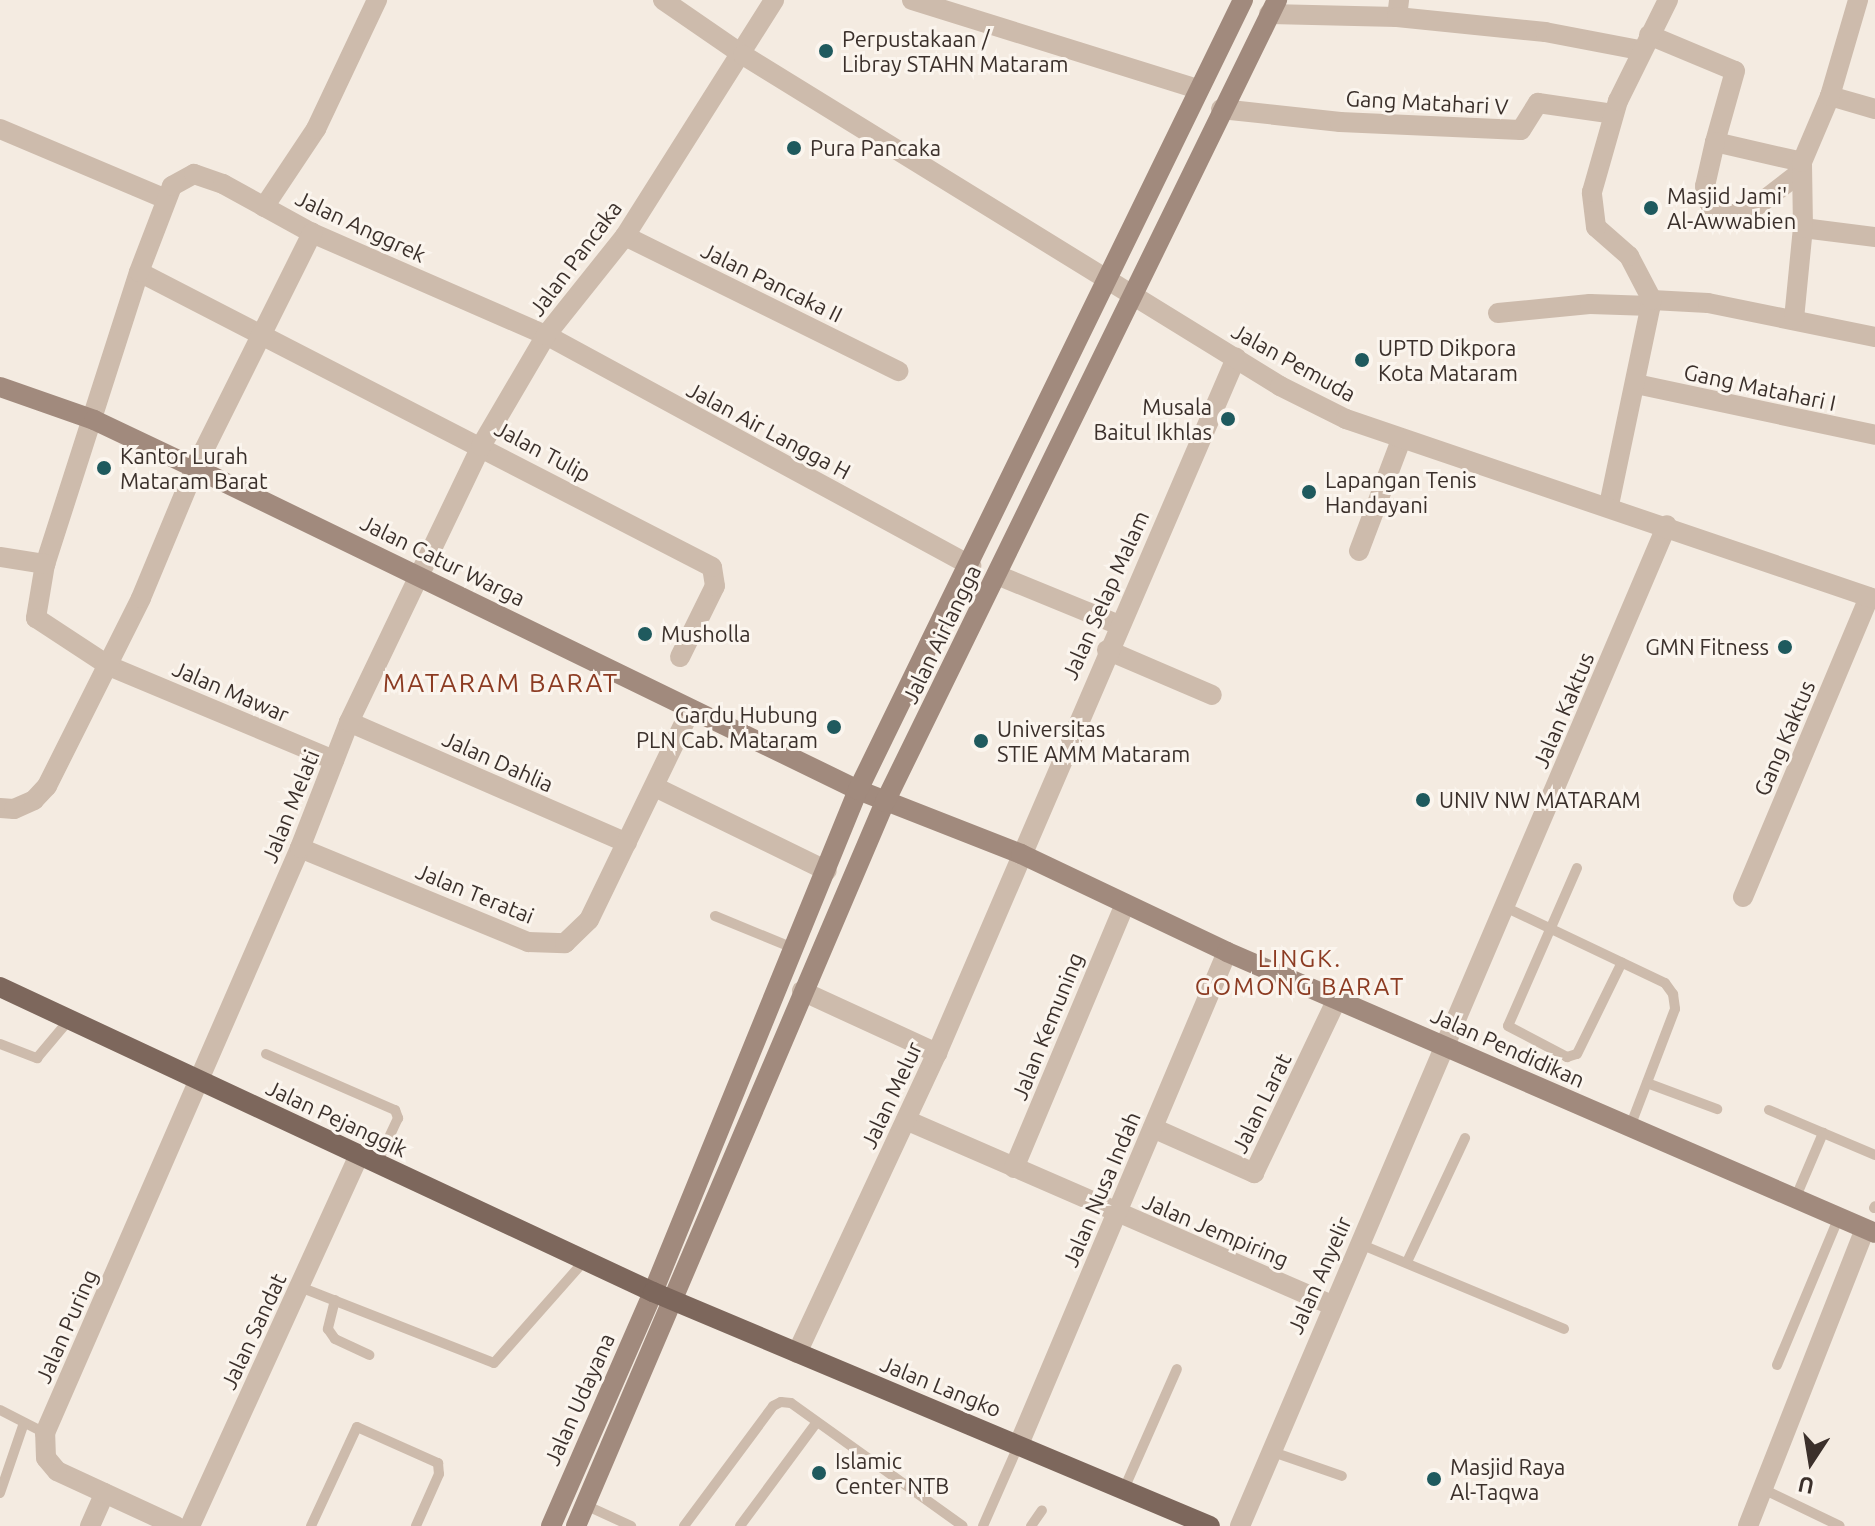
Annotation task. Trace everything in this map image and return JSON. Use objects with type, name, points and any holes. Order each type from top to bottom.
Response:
[{"type":"main road","name":"Jalan Airlangga","points":[[662,1296],[793,948],[858,790],[971,566],[1243,0]]},
{"type":"main road","name":"Jalan Airlangga","points":[[662,1296],[885,802],[1273,7]]},
{"type":"main road","name":"Jalan Catur Warga","points":[[0,387],[94,420],[419,573],[690,711],[858,790]]},
{"type":"main road","name":"Jalan Pendidikan","points":[[858,790],[1021,854],[1227,952],[1338,997],[1870,1231]]},
{"type":"main road","name":"Jalan Pejanggik","points":[[1,990],[662,1296]]},
{"type":"main road","name":"Jalan Langko","points":[[662,1296],[1210,1526]]},
{"type":"main road","name":"Jalan Udayana","points":[[576,1526],[662,1296]]},
{"type":"main road","name":"Jalan Udayana","points":[[551,1526],[662,1296]]},
{"type":"street","points":[[264,207],[316,129],[377,0]]},
{"type":"street","name":"Jalan Pemuda","points":[[663,0],[743,55],[1107,280],[1236,358],[1346,419],[1401,440],[1609,505],[1872,598]]},
{"type":"street","name":"Jalan Pancaka","points":[[429,553],[481,446],[546,335],[625,236],[743,55],[774,0]]},
{"type":"street","points":[[912,0],[1198,89]]},
{"type":"street","points":[[1609,505],[1652,303],[1629,256],[1599,231],[1591,212],[1613,114],[1644,42],[1668,0]]},
{"type":"street","points":[[1794,319],[1803,228],[1802,166],[1830,96],[1858,0]]},
{"type":"street","points":[[1273,7],[1398,9],[1533,30],[1644,42],[1735,71],[1705,186],[1710,206],[1718,213],[1745,215],[1802,166]]},
{"type":"street","points":[[1830,96],[1875,109]]},
{"type":"street","name":"Gang Matahari V","points":[[1221,109],[1340,122],[1521,130],[1538,103],[1613,114]]},
{"type":"street","points":[[0,129],[166,199],[139,272],[94,420],[45,564],[0,557]]},
{"type":"street","points":[[1715,142],[1802,166]]},
{"type":"street","name":"Jalan Anggrek","points":[[166,199],[172,186],[194,174],[312,233],[546,335]]},
{"type":"street","points":[[1803,228],[1875,237]]},
{"type":"street","points":[[0,808],[14,809],[34,800],[47,786],[109,666],[195,468],[312,233]]},
{"type":"street","name":"Jalan Pancaka II","points":[[625,236],[898,371]]},
{"type":"street","name":"Jalan Tulip","points":[[139,272],[259,338],[481,446],[712,567],[715,586],[680,657]]},
{"type":"street","points":[[1498,313],[1590,304],[1652,303],[1794,319],[1875,337]]},
{"type":"street","name":"Jalan Air Langga H","points":[[546,335],[971,566]]},
{"type":"street","name":"Jalan Selap Malam","points":[[1021,854],[1236,358]]},
{"type":"street","name":"Gang Matahari I","points":[[1636,384],[1875,435]]},
{"type":"street","points":[[1359,551],[1401,440]]},
{"type":"street","name":"Jalan Kaktus","points":[[1446,1046],[1667,525]]},
{"type":"street","name":"Jalan Melati","points":[[200,1080],[300,848],[349,722],[429,553]]},
{"type":"street","name":"Jalan Mawar","points":[[45,564],[34,608],[38,622],[109,666],[334,760]]},
{"type":"street","points":[[997,575],[1119,625]]},
{"type":"street","name":"Gang Kaktus","points":[[1743,897],[1872,598]]},
{"type":"street","points":[[1107,650],[1212,695]]},
{"type":"street","name":"Jalan Teratai","points":[[300,848],[546,945],[565,943],[589,920],[690,711]]},
{"type":"street","name":"Jalan Dahlia","points":[[349,722],[627,843]]},
{"type":"street","points":[[655,787],[827,871]]},
{"type":"street","name":"Jalan Melur","points":[[797,1353],[937,1053],[1021,854]]},
{"type":"street","name":"Jalan Kemuning","points":[[1014,1168],[1125,904]]},
{"type":"street","name":"Jalan Nusa Indah","points":[[1019,1444],[1227,952]]},
{"type":"street","points":[[802,991],[937,1053]]},
{"type":"street","name":"Jalan Larat","points":[[1153,1128],[1254,1173],[1338,997]]},
{"type":"street","name":"Jalan Anyelir","points":[[1240,1526],[1268,1451],[1446,1046]]},
{"type":"street","name":"Jalan Puring","points":[[45,1433],[200,1080]]},
{"type":"street","name":"Jalan Jempiring","points":[[906,1120],[1332,1305]]},
{"type":"street","name":"Jalan Sandat","points":[[190,1526],[300,1287],[368,1159]]},
{"type":"street","points":[[1755,1524],[1763,1489],[1870,1231]]},
{"type":"street","points":[[45,1433],[46,1458],[57,1471],[176,1526]]},
{"type":"street","points":[[90,1526],[105,1493]]},
{"type":"lane","points":[[1577,868],[1507,1020],[1512,1031],[1567,1057],[1577,1054],[1622,962]]},
{"type":"lane","points":[[1505,907],[1665,983],[1673,994],[1675,1009],[1630,1127]]},
{"type":"lane","points":[[715,916],[793,948]]},
{"type":"lane","points":[[0,1044],[37,1058],[69,1020]]},
{"type":"lane","points":[[266,1054],[395,1110],[398,1118],[368,1159]]},
{"type":"lane","points":[[1647,1083],[1717,1109]]},
{"type":"lane","points":[[1769,1110],[1875,1155]]},
{"type":"lane","points":[[1795,1199],[1823,1133]]},
{"type":"lane","points":[[1407,1262],[1465,1138]]},
{"type":"lane","points":[[1777,1365],[1839,1217]]},
{"type":"lane","points":[[1360,1244],[1564,1329]]},
{"type":"lane","points":[[300,1287],[494,1363],[585,1260]]},
{"type":"lane","points":[[335,1300],[328,1329],[335,1339],[370,1355]]},
{"type":"lane","points":[[1124,1489],[1177,1369]]},
{"type":"lane","points":[[684,1526],[773,1406],[791,1403],[963,1526]]},
{"type":"lane","points":[[0,1410],[45,1433]]},
{"type":"lane","points":[[740,1526],[817,1422]]},
{"type":"lane","points":[[0,1493],[24,1423]]},
{"type":"lane","points":[[311,1526],[357,1427],[438,1463],[439,1474],[416,1526]]},
{"type":"lane","points":[[983,1526],[1019,1444]]},
{"type":"lane","points":[[1268,1451],[1342,1476]]},
{"type":"lane","points":[[1763,1489],[1840,1526]]},
{"type":"lane","points":[[583,1504],[631,1526]]},
{"type":"lane","points":[[1031,1526],[1042,1510]]},
{"type":"place","name":"Perpustakaan / Libray STAHN Mataram","points":[[826,51]]},
{"type":"place","name":"Pura Pancaka","points":[[794,148]]},
{"type":"place","name":"Masjid Jami' Al-Awwabien","points":[[1651,208]]},
{"type":"place","name":"UPTD Dikpora Kota Mataram","points":[[1362,360]]},
{"type":"place","name":"Musala Baitul Ikhlas","points":[[1228,419]]},
{"type":"place","name":"Kantor Lurah Mataram Barat","points":[[104,468]]},
{"type":"place","name":"Lapangan Tenis Handayani","points":[[1309,492]]},
{"type":"place","name":"Musholla","points":[[645,634]]},
{"type":"place","name":"GMN Fitness","points":[[1785,647]]},
{"type":"place","name":"Gardu Hubung PLN Cab. Mataram","points":[[834,727]]},
{"type":"place","name":"Universitas STIE AMM Mataram","points":[[981,741]]},
{"type":"place","name":"UNIV NW MATARAM","points":[[1423,800]]},
{"type":"place","name":"Islamic Center NTB","points":[[819,1473]]},
{"type":"place","name":"Masjid Raya Al-Taqwa","points":[[1434,1479]]},
{"type":"district","name":"MATARAM BARAT","points":[[501,683]]},
{"type":"district","name":"LINGK. GOMONG BARAT","points":[[1300,973]]}]
